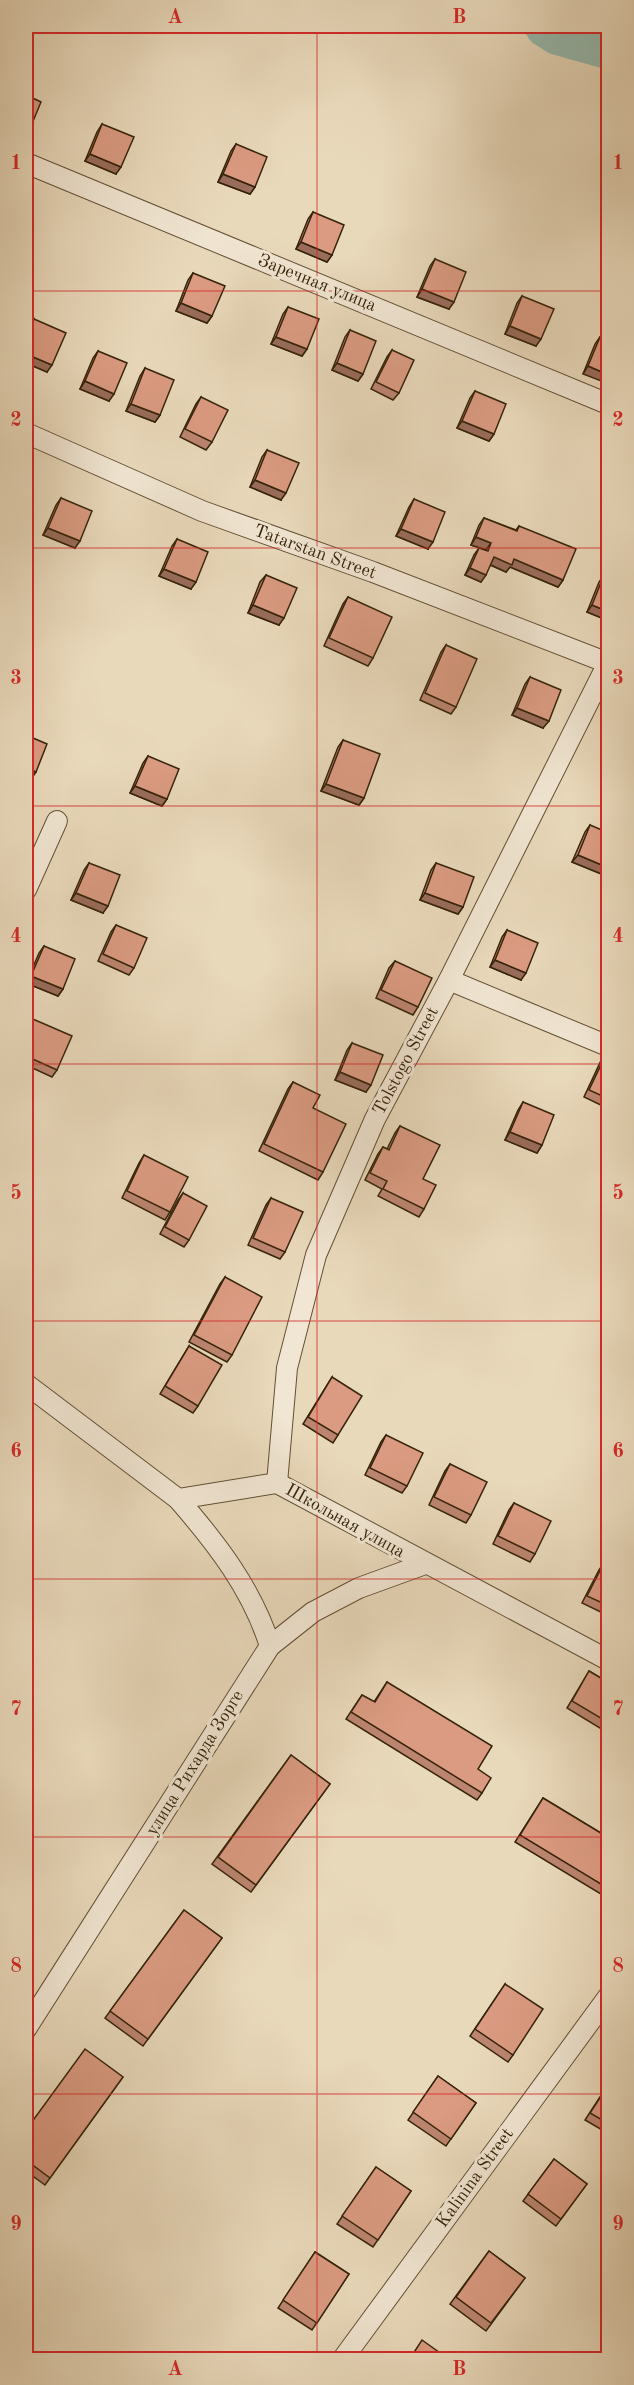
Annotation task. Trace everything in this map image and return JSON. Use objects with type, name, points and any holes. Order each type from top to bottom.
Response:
[{"type":"street","name":"Заречная улица","points":[[26,163],[609,404]]},
{"type":"street","name":"Tatarstan Street","points":[[26,433],[202,511],[373,572],[608,663]]},
{"type":"street","name":"Tolstogo Street","points":[[277,1483],[287,1368],[316,1256],[375,1119],[449,980],[608,663]]},
{"type":"street","points":[[26,890],[57,821]]},
{"type":"street","points":[[449,980],[609,1046]]},
{"type":"street","points":[[26,1384],[178,1499],[212,1538],[238,1576],[261,1617],[270,1646]]},
{"type":"street","name":"Школьная улица","points":[[178,1499],[277,1483],[424,1564],[609,1660]]},
{"type":"street","name":"улица Рихарда Зорге","points":[[26,2029],[270,1646],[313,1612],[359,1588],[424,1564]]},
{"type":"street","name":"Kalinina Street","points":[[342,2360],[609,1997]]},
{"type":"green space","points":[[515,26],[608,26],[608,68],[538,41]]},
{"type":"building","points":[[26,95],[41,102],[29,131],[26,130]]},
{"type":"building","points":[[102,124],[134,137],[121,167],[90,154]]},
{"type":"building","points":[[236,144],[267,157],[255,187],[223,174]]},
{"type":"building","points":[[313,212],[344,225],[332,255],[301,242]]},
{"type":"building","points":[[435,259],[466,272],[454,302],[422,289]]},
{"type":"building","points":[[193,273],[225,286],[212,316],[181,303]]},
{"type":"building","points":[[522,296],[554,309],[541,339],[510,326]]},
{"type":"building","points":[[288,307],[319,319],[307,349],[276,337]]},
{"type":"building","points":[[34,319],[66,333],[52,365],[26,354],[26,338]]},
{"type":"building","points":[[350,330],[376,341],[363,374],[337,363]]},
{"type":"building","points":[[600,337],[609,340],[609,375],[588,366]]},
{"type":"building","points":[[392,350],[414,360],[399,393],[376,382]]},
{"type":"building","points":[[98,351],[127,363],[114,394],[85,381]]},
{"type":"building","points":[[145,368],[174,380],[160,415],[131,404]]},
{"type":"building","points":[[475,391],[506,404],[494,434],[462,421]]},
{"type":"building","points":[[201,397],[228,410],[212,442],[185,429]]},
{"type":"building","points":[[267,450],[299,463],[286,493],[255,480]]},
{"type":"building","points":[[26,482],[33,485],[26,505]]},
{"type":"building","points":[[61,498],[92,511],[80,541],[48,528]]},
{"type":"building","points":[[414,499],[445,512],[433,542],[401,529]]},
{"type":"building","points":[[484,518],[517,531],[519,526],[576,549],[563,580],[514,559],[512,565],[494,557],[486,575],[470,568],[479,548],[488,551],[491,543],[476,537]]},
{"type":"building","points":[[177,539],[208,552],[196,582],[164,569]]},
{"type":"building","points":[[266,575],[297,588],[284,618],[253,605]]},
{"type":"building","points":[[604,575],[609,577],[609,612],[592,605]]},
{"type":"building","points":[[348,597],[392,617],[373,658],[329,638]]},
{"type":"building","points":[[446,645],[477,659],[456,707],[425,693]]},
{"type":"building","points":[[530,677],[561,690],[549,721],[517,708]]},
{"type":"building","points":[[26,735],[47,744],[36,772],[26,768]]},
{"type":"building","points":[[343,740],[380,754],[364,798],[326,784]]},
{"type":"building","points":[[148,756],[179,769],[167,799],[135,786]]},
{"type":"building","points":[[590,825],[609,833],[609,868],[578,855]]},
{"type":"building","points":[[89,863],[120,875],[108,906],[76,893]]},
{"type":"building","points":[[436,863],[474,877],[463,907],[425,893]]},
{"type":"building","points":[[116,925],[147,938],[134,968],[103,954]]},
{"type":"building","points":[[507,930],[538,943],[526,973],[495,960]]},
{"type":"building","points":[[44,946],[75,959],[63,989],[31,976]]},
{"type":"building","points":[[395,961],[432,978],[418,1007],[381,990]]},
{"type":"building","points":[[26,1016],[72,1036],[57,1070],[26,1056]]},
{"type":"building","points":[[352,1043],[383,1055],[371,1085],[340,1072]]},
{"type":"building","points":[[609,1048],[609,1099],[589,1090]]},
{"type":"building","points":[[293,1082],[320,1095],[313,1108],[346,1124],[323,1172],[264,1144]]},
{"type":"building","points":[[523,1102],[554,1115],[542,1145],[510,1132]]},
{"type":"building","points":[[400,1126],[440,1145],[423,1179],[436,1185],[424,1209],[383,1189],[387,1181],[370,1173],[383,1147],[389,1150]]},
{"type":"building","points":[[144,1155],[188,1177],[170,1212],[127,1191]]},
{"type":"building","points":[[183,1193],[207,1206],[189,1240],[165,1227]]},
{"type":"building","points":[[271,1198],[303,1212],[285,1252],[253,1238]]},
{"type":"building","points":[[225,1277],[262,1297],[232,1355],[194,1335]]},
{"type":"building","points":[[189,1346],[222,1365],[198,1406],[165,1386]]},
{"type":"building","points":[[332,1377],[362,1396],[338,1435],[308,1417]]},
{"type":"building","points":[[386,1435],[423,1453],[407,1486],[370,1468]]},
{"type":"building","points":[[450,1464],[487,1482],[471,1515],[434,1497]]},
{"type":"building","points":[[514,1503],[551,1521],[535,1554],[498,1536]]},
{"type":"building","points":[[604,1563],[609,1565],[609,1606],[587,1596]]},
{"type":"building","points":[[589,1671],[609,1683],[609,1723],[572,1701]]},
{"type":"building","points":[[387,1682],[492,1746],[478,1769],[491,1778],[482,1793],[351,1712],[362,1695],[375,1702]]},
{"type":"building","points":[[291,1755],[330,1784],[256,1885],[218,1857]]},
{"type":"building","points":[[543,1798],[609,1838],[609,1889],[520,1835]]},
{"type":"building","points":[[184,1910],[222,1938],[148,2039],[110,2011]]},
{"type":"building","points":[[505,1984],[543,2009],[513,2055],[475,2029]]},
{"type":"building","points":[[85,2049],[123,2077],[50,2178],[26,2160],[26,2130]]},
{"type":"building","points":[[438,2076],[476,2103],[451,2139],[413,2112]]},
{"type":"building","points":[[609,2084],[609,2124],[590,2113]]},
{"type":"building","points":[[554,2159],[587,2184],[561,2219],[528,2194]]},
{"type":"building","points":[[376,2167],[411,2191],[378,2240],[342,2216]]},
{"type":"building","points":[[489,2251],[525,2278],[491,2323],[456,2297]]},
{"type":"building","points":[[315,2252],[349,2274],[317,2323],[283,2300]]},
{"type":"building","points":[[422,2340],[450,2360],[409,2360]]},
{"type":"waterway","points":[[547,26],[558,33],[608,47]]}]
